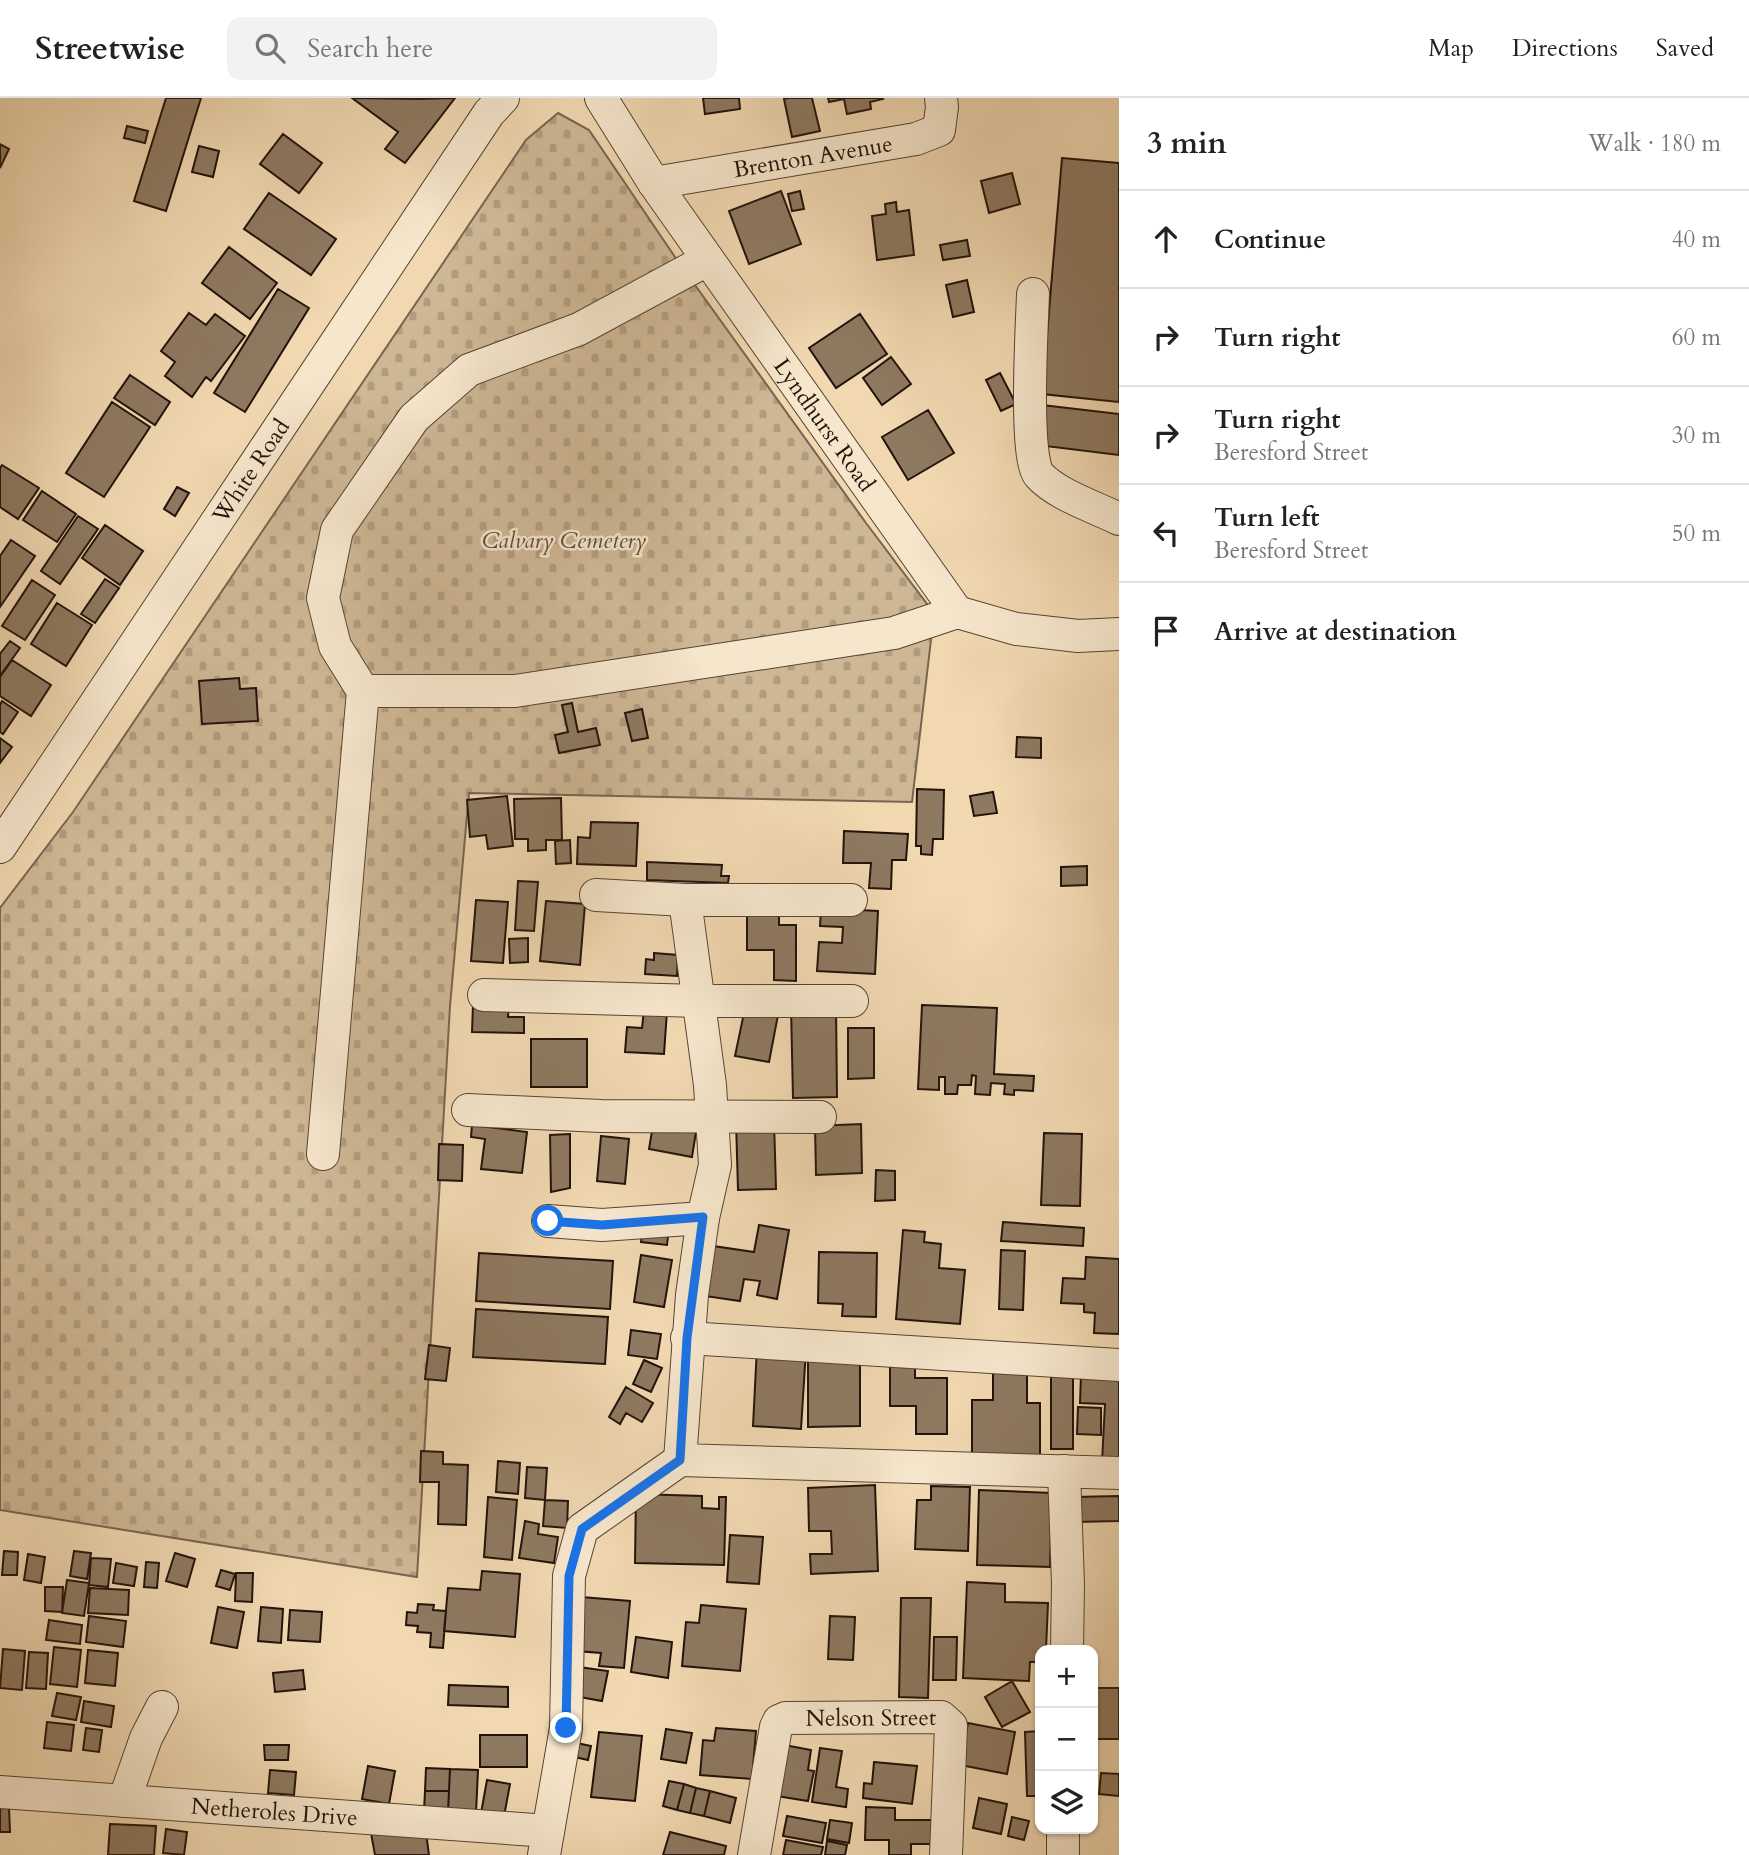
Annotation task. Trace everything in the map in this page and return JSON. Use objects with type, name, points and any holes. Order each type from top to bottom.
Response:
[{"type":"street","name":"White Road","points":[[0,847],[474,136],[503,98]]},
{"type":"street","name":"Lyndhurst Road","points":[[601,98],[654,183],[707,260],[957,612]]},
{"type":"street","name":"Brenton Avenue","points":[[654,183],[916,139],[939,130],[941,98]]},
{"type":"street","points":[[323,1154],[363,691],[334,646],[323,597],[337,530],[414,418],[469,370],[579,329],[707,260]]},
{"type":"street","points":[[1033,294],[1031,447],[1037,473],[1054,488],[1119,519]]},
{"type":"street","points":[[363,691],[515,691],[894,633],[957,612],[1016,629],[1078,636],[1119,634]]},
{"type":"street","points":[[596,895],[685,900],[851,900]]},
{"type":"street","points":[[680,1460],[687,1338],[703,1217],[715,1165],[699,1000],[685,900]]},
{"type":"street","points":[[484,995],[852,1001]]},
{"type":"street","points":[[468,1110],[601,1116],[820,1117]]},
{"type":"street","points":[[548,1221],[602,1225],[703,1217]]},
{"type":"street","points":[[687,1338],[1119,1365]]},
{"type":"street","points":[[546,1843],[566,1728],[569,1576],[582,1529],[680,1460],[1119,1473]]},
{"type":"street","points":[[1064,1471],[1067,1645]]},
{"type":"street","points":[[124,1801],[146,1738],[162,1707]]},
{"type":"street","name":"Nelson Street","points":[[754,1855],[779,1721],[786,1718],[941,1717],[951,1726],[946,1855]]},
{"type":"street","name":"Netheroles Drive","points":[[0,1793],[124,1801],[546,1843]]},
{"type":"street","points":[[1063,1834],[1063,1855]]},
{"type":"green space","name":"Calvary Cemetery","points":[[558,113],[589,130],[677,260],[927,604],[932,631],[912,802],[469,793],[450,1006],[417,1577],[0,1510],[0,908],[73,812],[526,140]]},
{"type":"building","points":[[166,98],[201,98],[166,211],[134,201]]},
{"type":"building","points":[[352,98],[455,98],[405,163],[385,149],[398,132]]},
{"type":"building","points":[[703,98],[739,98],[740,109],[705,114]]},
{"type":"building","points":[[812,98],[820,131],[792,137],[784,99]]},
{"type":"building","points":[[828,98],[883,99],[870,102],[871,109],[847,114],[844,99],[829,102]]},
{"type":"building","points":[[127,126],[148,131],[145,143],[124,138]]},
{"type":"building","points":[[283,134],[322,163],[299,193],[260,164]]},
{"type":"building","points":[[0,144],[9,149],[0,168]]},
{"type":"building","points":[[199,146],[219,151],[213,177],[192,172]]},
{"type":"building","points":[[1062,158],[1119,163],[1119,402],[1042,394]]},
{"type":"building","points":[[1012,173],[1020,204],[989,213],[981,181]]},
{"type":"building","points":[[781,191],[801,244],[749,264],[729,211]]},
{"type":"building","points":[[800,191],[804,209],[792,211],[788,194]]},
{"type":"building","points":[[269,193],[336,239],[311,275],[244,229]]},
{"type":"building","points":[[896,202],[897,212],[909,210],[914,255],[877,260],[872,216],[886,214],[885,204]]},
{"type":"building","points":[[967,240],[970,256],[943,260],[940,245]]},
{"type":"building","points":[[229,247],[277,283],[250,319],[202,283]]},
{"type":"building","points":[[967,280],[974,312],[953,317],[946,285]]},
{"type":"building","points":[[278,289],[309,308],[245,412],[214,393]]},
{"type":"building","points":[[189,313],[206,325],[215,314],[245,336],[211,381],[206,377],[192,397],[165,376],[175,362],[161,351]]},
{"type":"building","points":[[860,314],[887,354],[836,388],[809,348]]},
{"type":"building","points":[[891,357],[911,384],[882,405],[863,378]]},
{"type":"building","points":[[1000,373],[1016,404],[1001,411],[986,380]]},
{"type":"building","points":[[130,375],[170,402],[155,425],[114,398]]},
{"type":"building","points":[[112,402],[150,427],[104,497],[66,473]]},
{"type":"building","points":[[1042,405],[1119,414],[1119,455],[1037,445]]},
{"type":"building","points":[[928,410],[954,453],[908,480],[882,437]]},
{"type":"building","points":[[2,465],[39,488],[18,519],[0,507]]},
{"type":"building","points":[[177,487],[189,493],[175,516],[164,509]]},
{"type":"building","points":[[42,491],[76,514],[57,542],[23,520]]},
{"type":"building","points":[[78,516],[98,529],[60,584],[41,571]]},
{"type":"building","points":[[105,525],[143,551],[120,585],[82,558]]},
{"type":"building","points":[[11,540],[35,556],[0,607],[0,556]]},
{"type":"building","points":[[105,579],[119,588],[95,623],[81,614]]},
{"type":"building","points":[[32,580],[55,595],[25,640],[2,626]]},
{"type":"building","points":[[57,603],[92,625],[66,666],[31,644]]},
{"type":"building","points":[[10,641],[20,648],[0,676],[0,654]]},
{"type":"building","points":[[12,660],[51,685],[31,716],[0,696],[0,677]]},
{"type":"building","points":[[239,678],[240,689],[256,688],[258,721],[202,724],[199,681]]},
{"type":"building","points":[[2,701],[18,712],[3,734],[0,732]]},
{"type":"building","points":[[572,703],[578,732],[596,728],[600,745],[559,753],[555,735],[568,732],[562,705]]},
{"type":"building","points":[[642,709],[648,738],[632,741],[625,713]]},
{"type":"building","points":[[1017,737],[1041,738],[1041,758],[1016,757]]},
{"type":"building","points":[[0,738],[12,747],[0,763]]},
{"type":"building","points":[[917,789],[944,790],[943,839],[933,839],[932,855],[921,854],[921,846],[916,846]]},
{"type":"building","points":[[993,792],[997,813],[974,816],[970,796]]},
{"type":"building","points":[[507,796],[513,846],[488,849],[486,835],[470,837],[467,800]]},
{"type":"building","points":[[561,798],[562,840],[546,840],[546,850],[528,851],[528,839],[515,839],[514,799]]},
{"type":"building","points":[[591,822],[638,823],[636,866],[577,864],[578,837],[590,838]]},
{"type":"building","points":[[844,831],[908,834],[906,860],[892,860],[891,889],[869,888],[871,863],[843,863]]},
{"type":"building","points":[[570,840],[571,863],[556,864],[555,841]]},
{"type":"building","points":[[647,862],[722,865],[721,876],[729,876],[728,883],[647,880]]},
{"type":"building","points":[[1087,866],[1087,885],[1061,886],[1061,867]]},
{"type":"building","points":[[518,881],[538,882],[534,931],[515,930]]},
{"type":"building","points":[[476,900],[508,902],[503,963],[471,961]]},
{"type":"building","points":[[546,901],[585,904],[580,965],[540,961]]},
{"type":"building","points":[[747,904],[779,904],[779,925],[796,925],[796,981],[774,980],[774,950],[747,950]]},
{"type":"building","points":[[821,908],[878,911],[875,974],[817,971],[819,942],[842,943],[843,927],[820,926]]},
{"type":"building","points":[[528,938],[528,962],[510,963],[509,939]]},
{"type":"building","points":[[654,953],[678,955],[677,976],[645,974],[646,959],[654,960]]},
{"type":"building","points":[[473,1005],[509,1006],[508,1017],[524,1017],[524,1033],[472,1032]]},
{"type":"building","points":[[922,1005],[997,1008],[994,1074],[1034,1076],[1033,1091],[1014,1090],[1014,1095],[1004,1094],[1005,1084],[991,1083],[990,1095],[975,1094],[976,1076],[972,1075],[971,1085],[958,1085],[957,1094],[945,1094],[945,1077],[939,1077],[939,1090],[918,1089]]},
{"type":"building","points":[[791,1007],[836,1007],[837,1097],[793,1098]]},
{"type":"building","points":[[745,1008],[778,1015],[769,1062],[735,1056]]},
{"type":"building","points":[[644,1010],[667,1011],[664,1054],[625,1052],[627,1027],[642,1028]]},
{"type":"building","points":[[848,1028],[874,1028],[874,1078],[848,1079]]},
{"type":"building","points":[[531,1039],[587,1039],[587,1087],[531,1087]]},
{"type":"building","points":[[774,1120],[776,1189],[738,1190],[736,1121]]},
{"type":"building","points":[[861,1124],[862,1173],[816,1175],[815,1126]]},
{"type":"building","points":[[472,1125],[527,1132],[522,1173],[481,1169],[485,1139],[471,1137]]},
{"type":"building","points":[[653,1125],[696,1132],[692,1157],[649,1149]]},
{"type":"building","points":[[1044,1133],[1082,1134],[1080,1206],[1041,1205]]},
{"type":"building","points":[[570,1134],[570,1188],[551,1192],[550,1135]]},
{"type":"building","points":[[601,1136],[629,1139],[625,1184],[597,1181]]},
{"type":"building","points":[[439,1144],[463,1145],[462,1181],[438,1180]]},
{"type":"building","points":[[876,1170],[895,1171],[895,1200],[875,1201]]},
{"type":"building","points":[[1003,1222],[1084,1228],[1083,1246],[1001,1241]]},
{"type":"building","points":[[643,1224],[669,1227],[667,1245],[641,1242]]},
{"type":"building","points":[[759,1225],[789,1230],[777,1299],[757,1295],[760,1281],[744,1279],[740,1301],[705,1296],[713,1246],[754,1252]]},
{"type":"building","points":[[903,1230],[925,1232],[924,1242],[941,1244],[939,1268],[965,1270],[960,1324],[896,1319]]},
{"type":"building","points":[[1001,1250],[1025,1251],[1023,1310],[999,1309]]},
{"type":"building","points":[[819,1252],[877,1253],[876,1317],[842,1316],[843,1304],[818,1303]]},
{"type":"building","points":[[479,1253],[613,1261],[610,1309],[476,1301]]},
{"type":"building","points":[[641,1255],[672,1260],[664,1307],[634,1302]]},
{"type":"building","points":[[1086,1257],[1119,1259],[1119,1334],[1094,1333],[1095,1313],[1084,1312],[1084,1304],[1061,1303],[1063,1278],[1085,1279]]},
{"type":"building","points":[[476,1309],[608,1317],[605,1364],[473,1357]]},
{"type":"building","points":[[631,1330],[661,1334],[657,1359],[628,1355]]},
{"type":"building","points":[[429,1345],[450,1348],[446,1381],[425,1379]]},
{"type":"building","points":[[757,1347],[806,1350],[801,1429],[753,1426]]},
{"type":"building","points":[[860,1359],[860,1426],[808,1427],[808,1360]]},
{"type":"building","points":[[890,1359],[915,1359],[915,1378],[947,1378],[947,1434],[916,1434],[916,1406],[890,1406]]},
{"type":"building","points":[[644,1360],[662,1368],[651,1392],[633,1384]]},
{"type":"building","points":[[993,1367],[1027,1367],[1027,1403],[1040,1403],[1040,1455],[972,1455],[972,1400],[993,1400]]},
{"type":"building","points":[[1051,1372],[1073,1372],[1073,1449],[1051,1449]]},
{"type":"building","points":[[1081,1375],[1119,1377],[1119,1463],[1102,1462],[1105,1404],[1080,1403]]},
{"type":"building","points":[[626,1387],[653,1403],[642,1422],[626,1413],[620,1424],[609,1417]]},
{"type":"building","points":[[1078,1407],[1101,1408],[1101,1435],[1077,1434]]},
{"type":"building","points":[[421,1451],[443,1452],[443,1464],[468,1465],[466,1525],[438,1524],[439,1482],[420,1482]]},
{"type":"building","points":[[498,1461],[520,1463],[518,1494],[496,1492]]},
{"type":"building","points":[[527,1467],[547,1468],[545,1500],[525,1498]]},
{"type":"building","points":[[875,1485],[878,1571],[811,1574],[810,1554],[832,1554],[831,1531],[809,1531],[808,1488]]},
{"type":"building","points":[[931,1486],[970,1487],[968,1551],[915,1549],[917,1500],[931,1500]]},
{"type":"building","points":[[979,1490],[1052,1493],[1050,1567],[977,1565]]},
{"type":"building","points":[[636,1494],[702,1496],[702,1508],[719,1509],[719,1497],[726,1497],[724,1565],[635,1563]]},
{"type":"building","points":[[1119,1496],[1119,1521],[1075,1522],[1074,1497]]},
{"type":"building","points":[[488,1497],[517,1500],[512,1560],[484,1557]]},
{"type":"building","points":[[545,1500],[568,1501],[567,1528],[543,1526]]},
{"type":"building","points":[[525,1521],[539,1524],[538,1534],[558,1537],[554,1563],[519,1558]]},
{"type":"building","points":[[730,1535],[763,1537],[759,1584],[727,1582]]},
{"type":"building","points":[[4,1551],[18,1552],[17,1575],[2,1575]]},
{"type":"building","points":[[74,1551],[91,1553],[87,1579],[70,1576]]},
{"type":"building","points":[[175,1553],[195,1559],[187,1587],[166,1581]]},
{"type":"building","points":[[28,1554],[45,1557],[41,1583],[24,1580]]},
{"type":"building","points":[[91,1558],[111,1559],[108,1587],[89,1585]]},
{"type":"building","points":[[146,1562],[159,1563],[157,1588],[144,1587]]},
{"type":"building","points":[[116,1563],[137,1567],[134,1586],[113,1583]]},
{"type":"building","points":[[221,1570],[235,1574],[230,1590],[216,1586]]},
{"type":"building","points":[[482,1571],[520,1574],[515,1637],[444,1631],[448,1588],[480,1590]]},
{"type":"building","points":[[236,1573],[253,1573],[252,1602],[235,1601]]},
{"type":"building","points":[[67,1580],[89,1583],[84,1616],[62,1613]]},
{"type":"building","points":[[967,1582],[1005,1584],[1005,1602],[1048,1603],[1046,1645],[1035,1645],[1035,1662],[1030,1662],[1029,1681],[963,1678]]},
{"type":"building","points":[[45,1587],[63,1587],[62,1612],[45,1611]]},
{"type":"building","points":[[90,1588],[129,1590],[128,1615],[88,1613]]},
{"type":"building","points":[[581,1597],[630,1601],[624,1668],[599,1666],[601,1653],[576,1651]]},
{"type":"building","points":[[901,1598],[931,1598],[928,1698],[899,1697]]},
{"type":"building","points":[[418,1604],[434,1605],[433,1610],[446,1611],[443,1648],[430,1647],[431,1633],[417,1632],[418,1626],[406,1625],[407,1612],[417,1613]]},
{"type":"building","points":[[701,1605],[746,1609],[740,1671],[682,1666],[686,1622],[699,1623]]},
{"type":"building","points":[[218,1607],[244,1612],[237,1648],[211,1643]]},
{"type":"building","points":[[261,1607],[283,1609],[281,1643],[258,1641]]},
{"type":"building","points":[[290,1610],[322,1612],[320,1642],[288,1640]]},
{"type":"building","points":[[89,1616],[126,1621],[123,1647],[86,1642]]},
{"type":"building","points":[[830,1616],[855,1617],[853,1660],[828,1659]]},
{"type":"building","points":[[49,1620],[82,1625],[80,1644],[46,1640]]},
{"type":"building","points":[[636,1637],[672,1642],[668,1678],[631,1672]]},
{"type":"building","points":[[934,1637],[957,1637],[956,1680],[933,1680]]},
{"type":"building","points":[[54,1647],[81,1650],[77,1687],[50,1684]]},
{"type":"building","points":[[3,1649],[25,1651],[22,1690],[0,1688]]},
{"type":"building","points":[[88,1650],[118,1653],[115,1686],[85,1683]]},
{"type":"building","points":[[29,1652],[48,1653],[46,1689],[26,1688]]},
{"type":"building","points":[[579,1667],[608,1671],[602,1701],[574,1696]]},
{"type":"building","points":[[303,1670],[305,1689],[275,1692],[273,1673]]},
{"type":"building","points":[[1012,1681],[1030,1712],[1002,1727],[985,1697]]},
{"type":"building","points":[[449,1685],[508,1687],[508,1707],[448,1705]]},
{"type":"building","points":[[1098,1688],[1119,1688],[1119,1739],[1098,1739]]},
{"type":"building","points":[[57,1693],[81,1697],[76,1720],[52,1716]]},
{"type":"building","points":[[84,1701],[114,1706],[111,1727],[81,1722]]},
{"type":"building","points":[[47,1722],[74,1725],[71,1751],[44,1748]]},
{"type":"building","points":[[968,1723],[1015,1732],[1007,1774],[960,1765]]},
{"type":"building","points":[[86,1728],[102,1730],[99,1752],[83,1750]]},
{"type":"building","points":[[716,1728],[756,1731],[752,1779],[700,1775],[703,1740],[714,1741]]},
{"type":"building","points":[[666,1729],[692,1733],[686,1763],[661,1759]]},
{"type":"building","points":[[1035,1731],[1035,1796],[1027,1796],[1025,1732]]},
{"type":"building","points":[[599,1732],[642,1736],[635,1801],[591,1797]]},
{"type":"building","points":[[480,1735],[527,1735],[527,1767],[480,1767]]},
{"type":"building","points":[[572,1742],[591,1746],[588,1760],[570,1756]]},
{"type":"building","points":[[779,1744],[811,1750],[808,1770],[814,1771],[808,1801],[770,1795]]},
{"type":"building","points":[[264,1745],[289,1745],[288,1760],[265,1760]]},
{"type":"building","points":[[820,1748],[842,1751],[836,1787],[848,1789],[846,1807],[812,1802]]},
{"type":"building","points":[[874,1762],[917,1766],[912,1804],[863,1798],[864,1783],[872,1784]]},
{"type":"building","points":[[368,1766],[395,1771],[389,1804],[362,1799]]},
{"type":"building","points":[[426,1768],[450,1769],[449,1791],[425,1791]]},
{"type":"building","points":[[450,1769],[478,1770],[476,1813],[448,1812]]},
{"type":"building","points":[[270,1770],[296,1772],[294,1795],[268,1793]]},
{"type":"building","points":[[1101,1773],[1119,1774],[1119,1796],[1099,1794]]},
{"type":"building","points":[[487,1780],[510,1784],[503,1822],[480,1819]]},
{"type":"building","points":[[669,1781],[684,1784],[677,1810],[663,1806]]},
{"type":"building","points":[[684,1784],[696,1788],[690,1813],[677,1810]]},
{"type":"building","points":[[696,1788],[710,1791],[704,1816],[690,1813]]},
{"type":"building","points":[[425,1791],[449,1791],[448,1812],[424,1811]]},
{"type":"building","points":[[710,1791],[736,1798],[730,1823],[704,1816]]},
{"type":"building","points":[[979,1798],[1007,1804],[1001,1834],[973,1828]]},
{"type":"building","points":[[0,1807],[9,1807],[10,1832],[0,1832]]},
{"type":"building","points":[[866,1807],[895,1808],[895,1820],[935,1820],[935,1844],[911,1844],[911,1855],[889,1855],[889,1840],[865,1840]]},
{"type":"building","points":[[787,1816],[826,1823],[822,1843],[783,1836]]},
{"type":"building","points":[[1012,1817],[1029,1821],[1024,1840],[1008,1836]]},
{"type":"building","points":[[830,1820],[852,1823],[849,1843],[827,1839]]},
{"type":"building","points":[[110,1824],[156,1826],[154,1855],[108,1855]]},
{"type":"building","points":[[425,1825],[429,1855],[375,1855],[371,1833]]},
{"type":"building","points":[[166,1829],[187,1832],[184,1855],[163,1853]]},
{"type":"building","points":[[670,1832],[726,1846],[724,1855],[663,1855]]},
{"type":"building","points":[[786,1840],[823,1847],[821,1855],[783,1855]]},
{"type":"building","points":[[827,1841],[847,1845],[845,1855],[825,1855]]},
{"type":"route","points":[[548,1221],[602,1225],[703,1217],[687,1338],[680,1460],[582,1529],[569,1576],[566,1728]]}]
